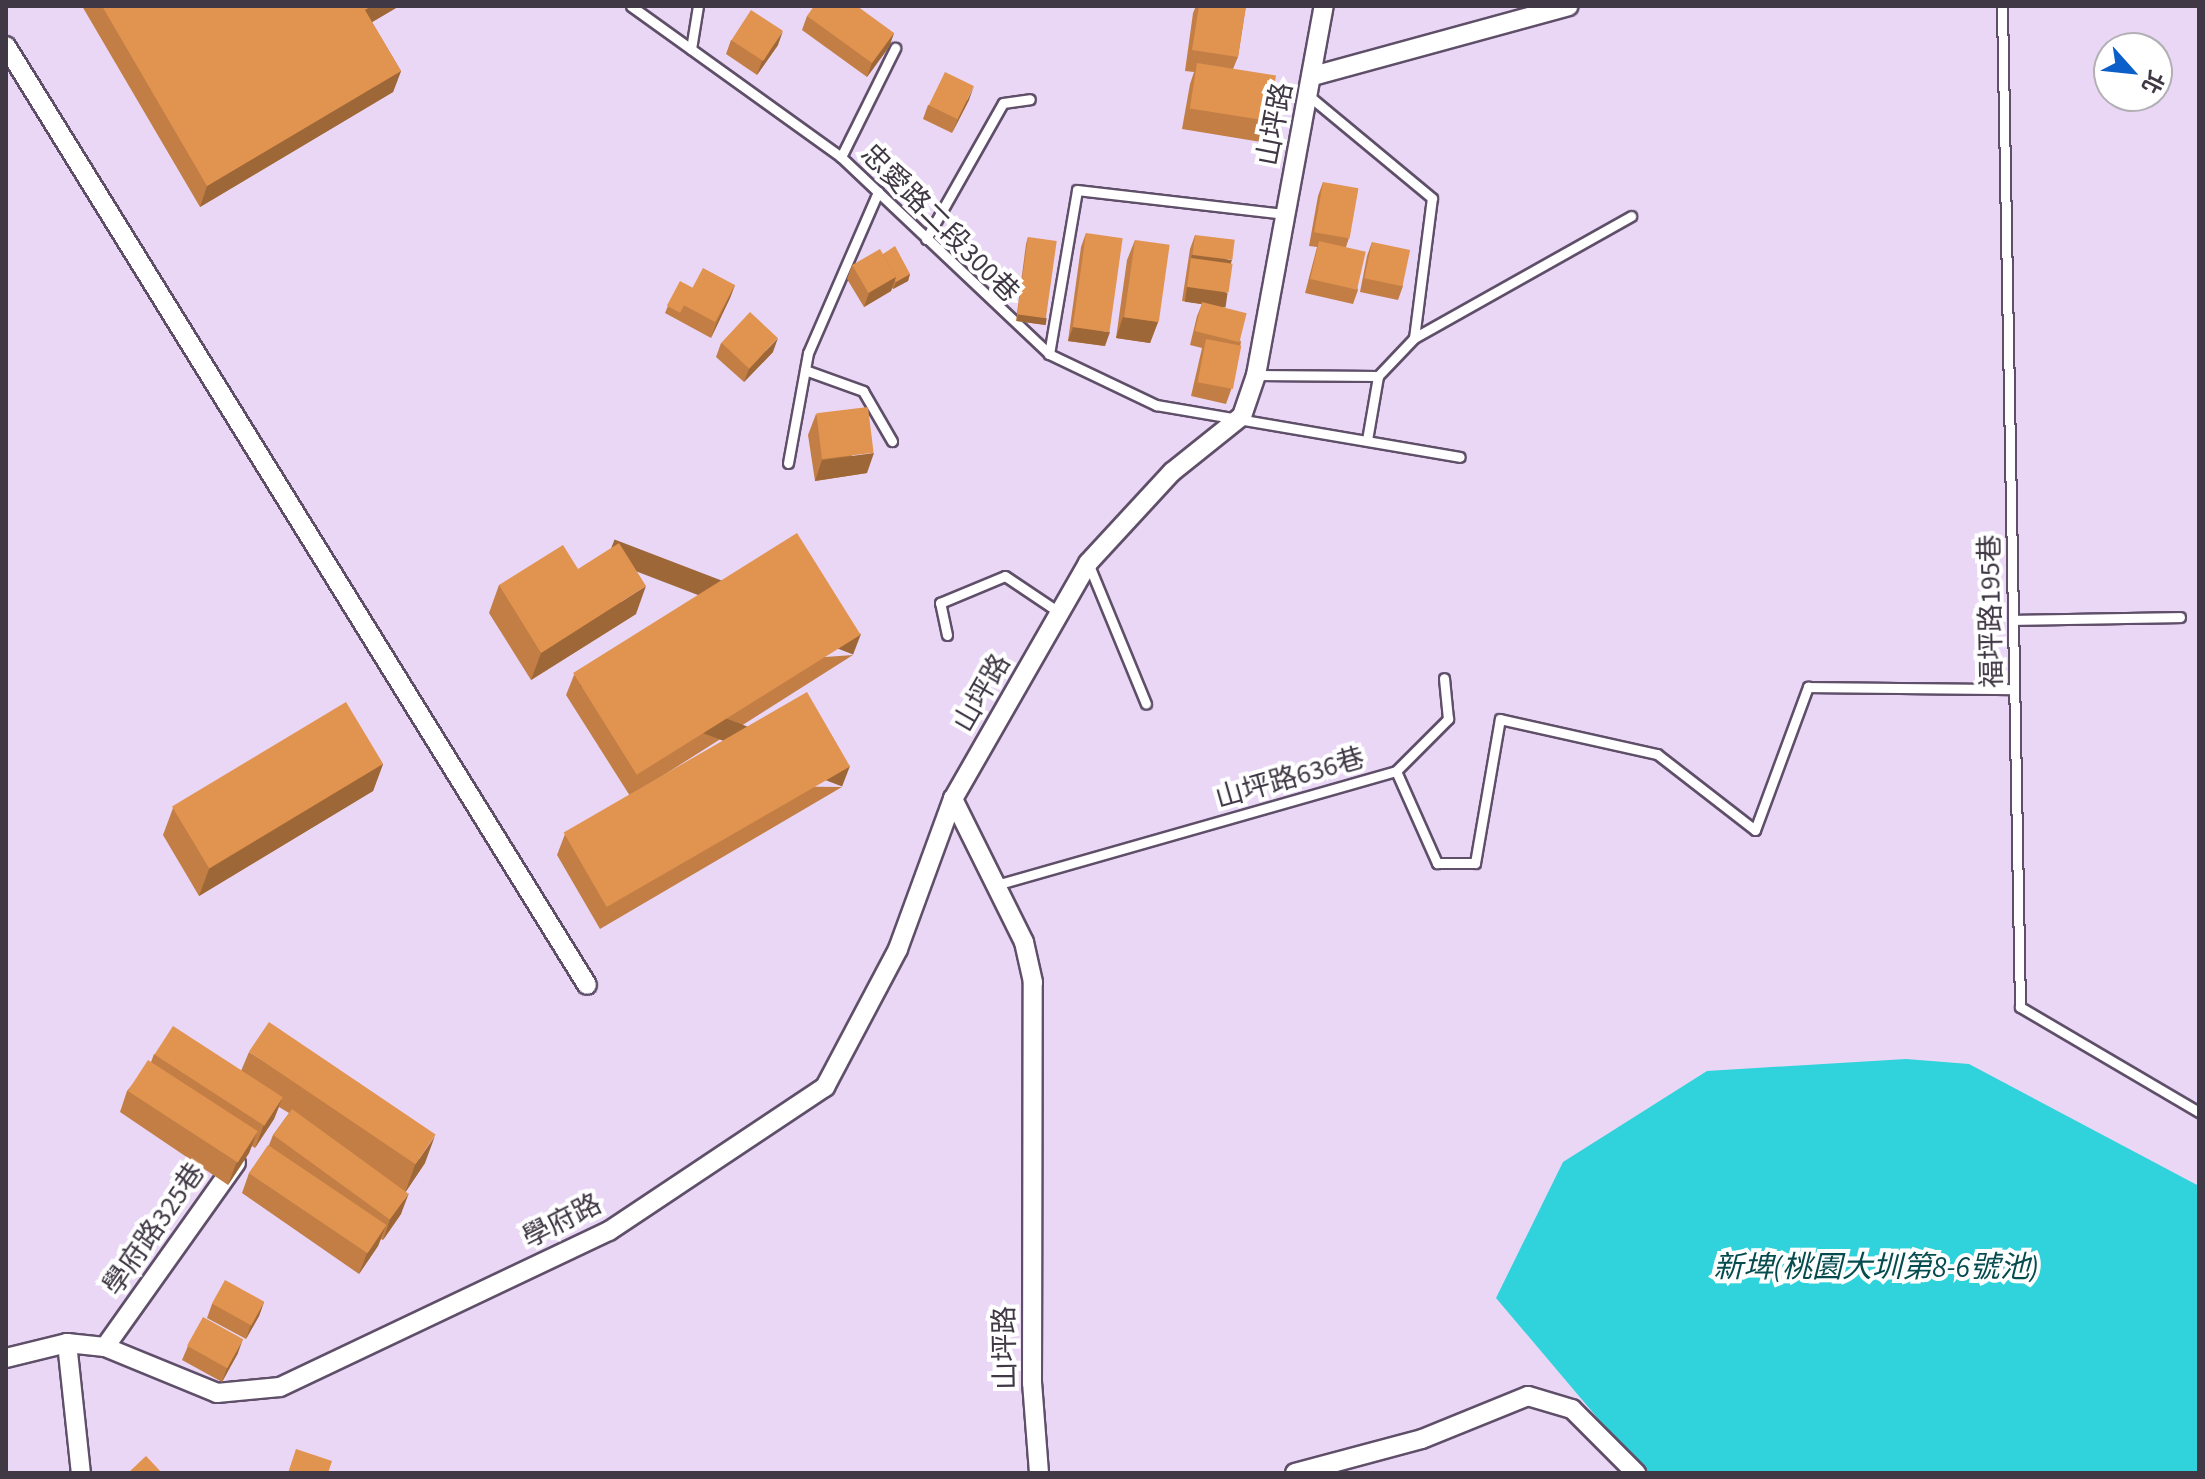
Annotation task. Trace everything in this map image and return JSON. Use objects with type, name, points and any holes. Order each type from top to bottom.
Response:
[{"type":"street","name":"山坪路","points":[[1039,1473],[1032,1383],[1033,982],[1024,942],[953,799],[1088,563],[1172,472],[1242,416],[1256,375],[1324,6]]},
{"type":"street","points":[[1313,76],[1569,6]]},
{"type":"street","points":[[6,46],[587,985]]},
{"type":"street","name":"學府路","points":[[6,1358],[67,1343],[105,1347],[217,1393],[280,1387],[609,1231],[825,1087],[898,949],[953,799]]},
{"type":"street","name":"學府路325巷","points":[[105,1347],[249,1144]]},
{"type":"street","points":[[67,1343],[81,1473]]},
{"type":"street","points":[[1295,1473],[1422,1439],[1528,1396],[1572,1409],[1636,1473]]},
{"type":"lane","name":"忠愛路二段300巷","points":[[631,6],[841,157],[1049,354],[1156,405],[1242,416],[1460,457]]},
{"type":"lane","points":[[691,49],[698,6]]},
{"type":"lane","name":"福坪路195巷","points":[[2002,6],[2020,1007],[2199,1112]]},
{"type":"lane","points":[[841,157],[895,48]]},
{"type":"lane","points":[[1309,96],[1432,198],[1414,338]]},
{"type":"lane","points":[[926,239],[1003,103],[1030,99]]},
{"type":"lane","points":[[1049,354],[1077,190],[1286,214]]},
{"type":"lane","points":[[788,463],[805,370],[878,192]]},
{"type":"lane","points":[[1367,440],[1378,376],[1414,338],[1631,216]]},
{"type":"lane","points":[[805,370],[863,391],[892,441]]},
{"type":"lane","points":[[1256,375],[1378,376]]},
{"type":"lane","points":[[1088,563],[1146,704]]},
{"type":"lane","points":[[947,635],[940,603],[1005,576],[1060,613]]},
{"type":"lane","points":[[2013,620],[2180,617]]},
{"type":"lane","points":[[1396,771],[1448,719],[1444,678]]},
{"type":"lane","name":"山坪路636巷","points":[[996,885],[1396,771],[1437,863],[1475,863],[1500,719],[1657,754],[1755,830],[1808,687],[2014,689]]},
{"type":"water","name":"新埤(桃園大圳第8-6號池)","points":[[1906,1059],[1969,1064],[2199,1186],[2199,1473],[1644,1473],[1496,1298],[1563,1162],[1707,1071]]},
{"type":"building","points":[[102,6],[371,6],[365,10],[401,71],[207,186]]},
{"type":"building","points":[[814,6],[857,6],[894,33],[872,63],[807,16]]},
{"type":"building","points":[[1199,6],[1246,6],[1238,57],[1192,50]]},
{"type":"building","points":[[751,10],[783,31],[763,61],[731,40]]},
{"type":"building","points":[[1197,63],[1276,76],[1269,121],[1190,108]]},
{"type":"building","points":[[945,72],[974,86],[958,119],[929,105]]},
{"type":"building","points":[[1323,182],[1358,188],[1350,238],[1314,232]]},
{"type":"building","points":[[1086,233],[1123,238],[1109,332],[1073,327]]},
{"type":"building","points":[[1195,235],[1235,240],[1232,260],[1193,255]]},
{"type":"building","points":[[1028,237],[1057,241],[1046,318],[1017,314]]},
{"type":"building","points":[[1135,240],[1170,245],[1159,322],[1124,317]]},
{"type":"building","points":[[1319,241],[1366,252],[1357,290],[1310,279]]},
{"type":"building","points":[[1372,242],[1410,250],[1402,286],[1364,278]]},
{"type":"building","points":[[895,246],[910,274],[896,282],[883,254]]},
{"type":"building","points":[[880,249],[896,277],[868,293],[852,265]]},
{"type":"building","points":[[1191,258],[1233,264],[1229,293],[1187,287]]},
{"type":"building","points":[[703,268],[735,285],[715,322],[683,305]]},
{"type":"building","points":[[680,281],[693,288],[680,313],[667,306]]},
{"type":"building","points":[[1202,302],[1247,313],[1239,342],[1195,331]]},
{"type":"building","points":[[750,312],[778,338],[749,369],[721,343]]},
{"type":"building","points":[[1206,339],[1241,346],[1233,389],[1198,382]]},
{"type":"building","points":[[868,407],[874,453],[822,459],[816,413]]},
{"type":"building","points":[[797,533],[861,635],[637,775],[573,673]]},
{"type":"building","points":[[619,543],[646,586],[541,653],[499,585],[563,545],[578,569]]},
{"type":"building","points":[[807,692],[850,766],[607,907],[564,832]]},
{"type":"building","points":[[346,702],[383,764],[209,868],[172,807]]},
{"type":"building","points":[[269,1022],[436,1134],[416,1164],[249,1052]]},
{"type":"building","points":[[173,1026],[283,1097],[264,1126],[154,1055]]},
{"type":"building","points":[[148,1060],[258,1131],[238,1162],[128,1091]]},
{"type":"building","points":[[292,1109],[408,1194],[390,1220],[273,1135]]},
{"type":"building","points":[[268,1145],[387,1225],[368,1253],[249,1173]]},
{"type":"building","points":[[225,1280],[264,1302],[251,1325],[212,1304]]},
{"type":"building","points":[[203,1317],[243,1339],[227,1368],[187,1346]]},
{"type":"building","points":[[296,1449],[332,1461],[328,1473],[288,1473]]},
{"type":"building","points":[[146,1456],[162,1473],[128,1473]]}]
